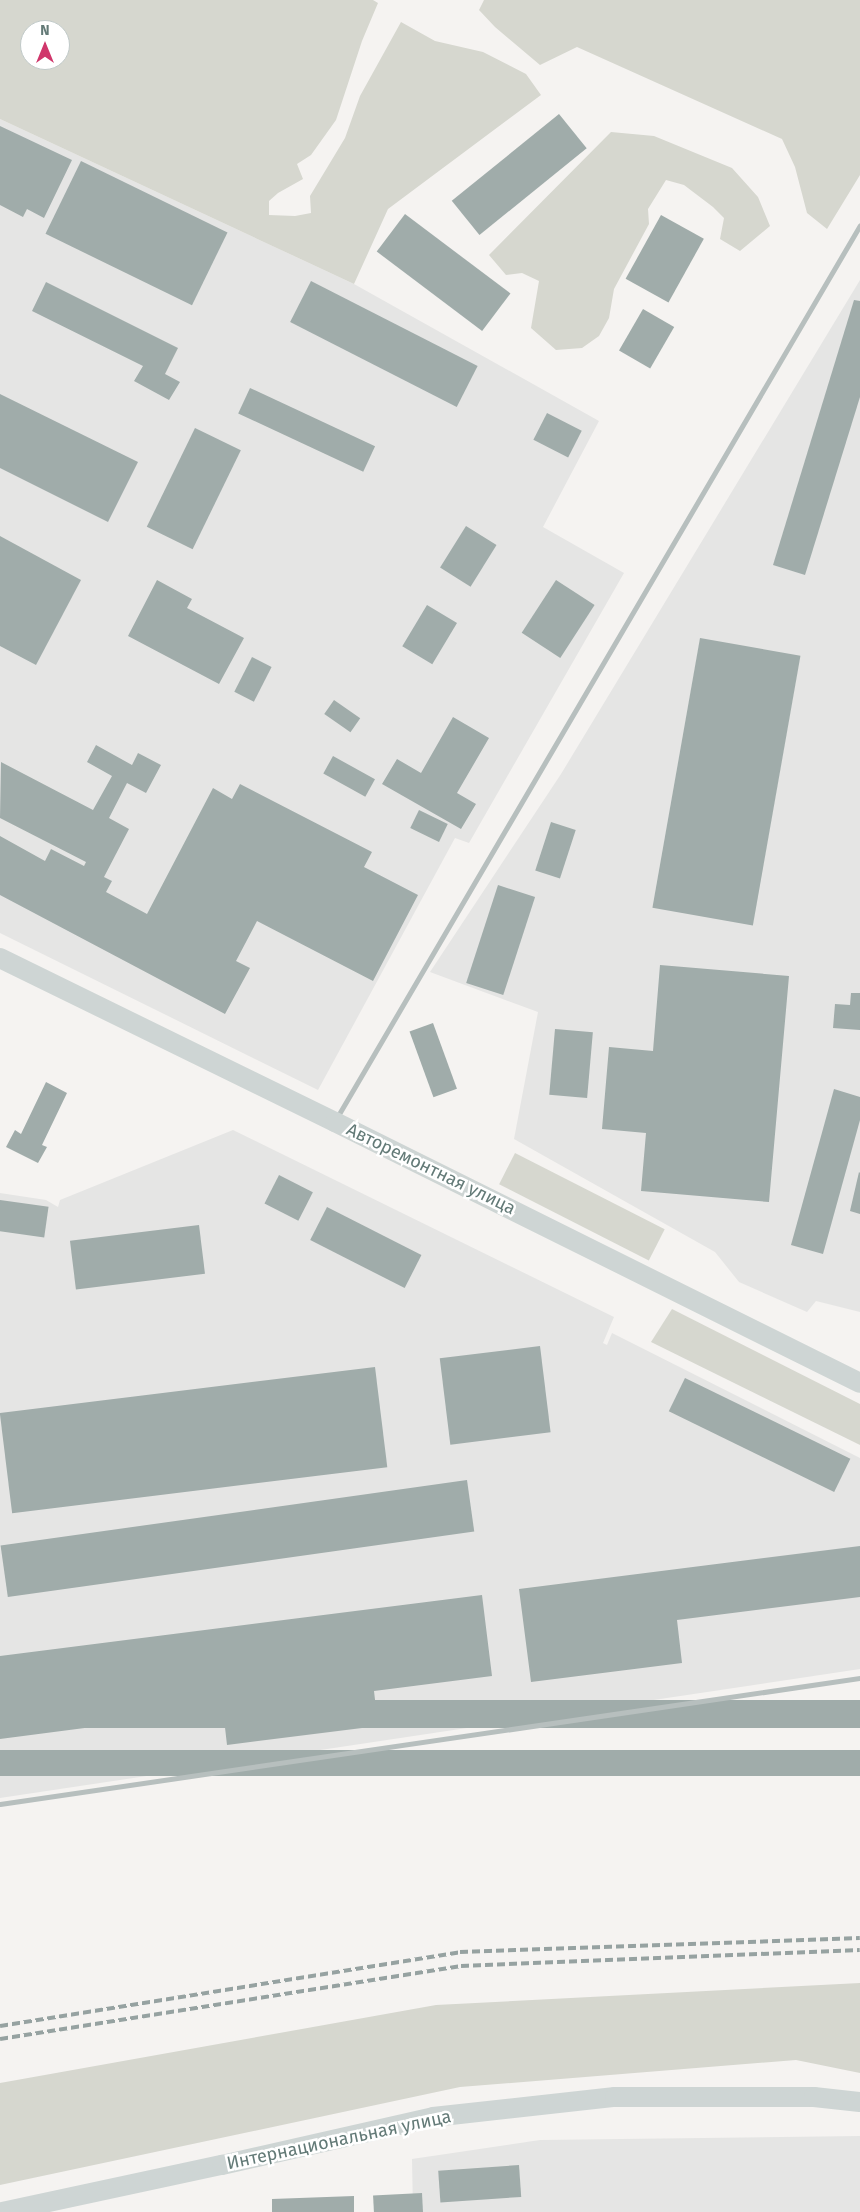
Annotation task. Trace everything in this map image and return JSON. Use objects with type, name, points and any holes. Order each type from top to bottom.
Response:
[{"type":"street","points":[[335,1122],[860,225]]},
{"type":"street","name":"Авторемонтная улица","points":[[0,958],[860,1383]]},
{"type":"street","points":[[0,1804],[860,1678]]},
{"type":"street","name":"Интернациональная улица","points":[[2,2212],[213,2168],[433,2117],[615,2097],[814,2097],[860,2102]]},
{"type":"shaded area","points":[[0,0],[373,0],[378,3],[362,41],[336,120],[311,155],[297,164],[303,179],[278,193],[269,201],[269,215],[295,216],[311,213],[310,196],[345,138],[360,96],[401,22],[435,41],[483,52],[526,74],[541,95],[388,209],[354,284],[0,119]]},
{"type":"shaded area","points":[[484,0],[860,0],[860,175],[827,229],[807,213],[795,167],[782,139],[577,47],[540,65],[495,27],[479,10]]},
{"type":"shaded area","points":[[0,119],[354,284],[599,421],[543,527],[624,573],[469,843],[455,838],[318,1090],[0,933]]},
{"type":"shaded area","points":[[611,132],[654,136],[732,168],[758,197],[770,226],[740,251],[720,239],[724,218],[713,207],[684,185],[666,180],[648,209],[649,224],[614,289],[609,318],[599,336],[582,348],[556,350],[531,328],[539,281],[522,273],[506,275],[489,255]]},
{"type":"shaded area","points":[[860,280],[860,1312],[816,1301],[807,1312],[739,1282],[715,1252],[514,1139],[538,1012],[430,972],[561,774]]},
{"type":"shaded area","points":[[233,1130],[614,1317],[603,1343],[607,1345],[612,1333],[860,1458],[860,1669],[0,1798],[0,1193],[46,1200],[58,1207],[60,1200]]},
{"type":"shaded area","points":[[515,1153],[665,1229],[649,1260],[499,1184]]},
{"type":"shaded area","points":[[672,1309],[860,1404],[860,1445],[651,1342]]},
{"type":"shaded area","points":[[860,1983],[860,2073],[796,2060],[460,2087],[0,2185],[0,2083],[436,2005]]},
{"type":"shaded area","points":[[860,2136],[860,2212],[413,2212],[412,2159],[540,2140]]},
{"type":"building","points":[[559,114],[587,148],[479,235],[452,201]]},
{"type":"building","points":[[0,126],[72,160],[44,218],[27,209],[23,217],[0,205]]},
{"type":"building","points":[[81,161],[228,232],[192,305],[45,234]]},
{"type":"building","points":[[405,214],[510,293],[482,331],[377,252]]},
{"type":"building","points":[[661,215],[704,239],[668,303],[626,279]]},
{"type":"building","points":[[311,281],[478,366],[457,407],[290,322]]},
{"type":"building","points":[[46,282],[178,348],[165,374],[180,382],[169,400],[134,381],[143,366],[32,311]]},
{"type":"building","points":[[854,300],[860,301],[860,397],[805,575],[773,565]]},
{"type":"building","points":[[643,309],[674,327],[650,369],[619,351]]},
{"type":"building","points":[[250,388],[375,446],[363,472],[238,413]]},
{"type":"building","points":[[0,394],[138,462],[108,522],[0,468]]},
{"type":"building","points":[[547,413],[582,431],[568,457],[533,440]]},
{"type":"building","points":[[195,428],[241,450],[193,549],[147,527]]},
{"type":"building","points":[[466,526],[497,545],[471,587],[440,568]]},
{"type":"building","points":[[0,536],[81,580],[36,665],[0,646]]},
{"type":"building","points":[[157,580],[192,599],[187,608],[244,638],[219,684],[128,636]]},
{"type":"building","points":[[556,580],[595,605],[560,658],[522,633]]},
{"type":"building","points":[[427,605],[457,623],[432,664],[402,646]]},
{"type":"building","points":[[700,638],[800,656],[753,926],[652,908]]},
{"type":"building","points":[[252,657],[272,667],[254,702],[234,692]]},
{"type":"building","points":[[334,700],[360,718],[350,732],[324,714]]},
{"type":"building","points":[[453,717],[489,738],[457,793],[476,804],[461,829],[382,784],[397,759],[421,773]]},
{"type":"building","points":[[96,745],[132,765],[138,753],[161,765],[146,793],[127,783],[109,818],[129,829],[104,877],[112,881],[106,892],[147,914],[213,788],[232,799],[240,784],[372,852],[364,867],[418,895],[373,981],[257,921],[236,961],[250,968],[225,1014],[0,895],[0,836],[45,861],[51,849],[84,866],[86,862],[0,818],[1,762],[93,810],[112,776],[87,762]]},
{"type":"building","points":[[333,756],[375,779],[365,797],[323,773]]},
{"type":"building","points":[[419,810],[448,824],[439,842],[410,828]]},
{"type":"building","points":[[551,822],[576,830],[560,879],[535,871]]},
{"type":"building","points":[[498,885],[535,897],[503,995],[466,983]]},
{"type":"building","points":[[660,965],[789,976],[769,1202],[641,1191],[646,1133],[602,1129],[609,1047],[653,1051]]},
{"type":"building","points":[[851,993],[860,993],[860,1030],[833,1028],[835,1004],[850,1005]]},
{"type":"building","points":[[433,1023],[457,1089],[433,1097],[410,1032]]},
{"type":"building","points":[[555,1029],[593,1032],[587,1098],[549,1095]]},
{"type":"building","points":[[46,1082],[67,1093],[42,1145],[47,1147],[38,1163],[6,1147],[15,1130],[21,1134]]},
{"type":"building","points":[[834,1089],[860,1097],[860,1120],[823,1254],[791,1245]]},
{"type":"building","points":[[860,1173],[860,1214],[850,1211]]},
{"type":"building","points":[[279,1175],[313,1192],[298,1221],[264,1204]]},
{"type":"building","points":[[0,1200],[49,1207],[44,1238],[0,1231]]},
{"type":"building","points":[[327,1207],[421,1255],[405,1288],[310,1240]]},
{"type":"building","points":[[199,1225],[205,1274],[76,1289],[70,1241]]},
{"type":"building","points":[[540,1346],[551,1432],[450,1445],[440,1358]]},
{"type":"building","points":[[375,1367],[387,1467],[12,1513],[0,1413]]},
{"type":"building","points":[[685,1378],[850,1459],[834,1492],[669,1411]]},
{"type":"building","points":[[467,1480],[474,1531],[8,1597],[1,1546]]},
{"type":"building","points":[[860,1546],[860,1597],[677,1620],[682,1663],[531,1682],[519,1589]]},
{"type":"building","points":[[482,1595],[492,1676],[374,1691],[378,1726],[227,1745],[223,1710],[0,1739],[0,1656]]},
{"type":"building","points":[[0,1700],[860,1700],[860,1728],[0,1728]]},
{"type":"building","points":[[0,1750],[860,1750],[860,1776],[0,1776]]},
{"type":"building","points":[[519,2165],[521,2197],[440,2203],[438,2171]]},
{"type":"building","points":[[422,2193],[423,2212],[374,2212],[373,2196]]},
{"type":"building","points":[[354,2196],[354,2212],[272,2212],[272,2199]]},
{"type":"railway","points":[[0,2026],[460,1952],[860,1938]]},
{"type":"railway","points":[[0,2039],[461,1966],[860,1950]]}]
